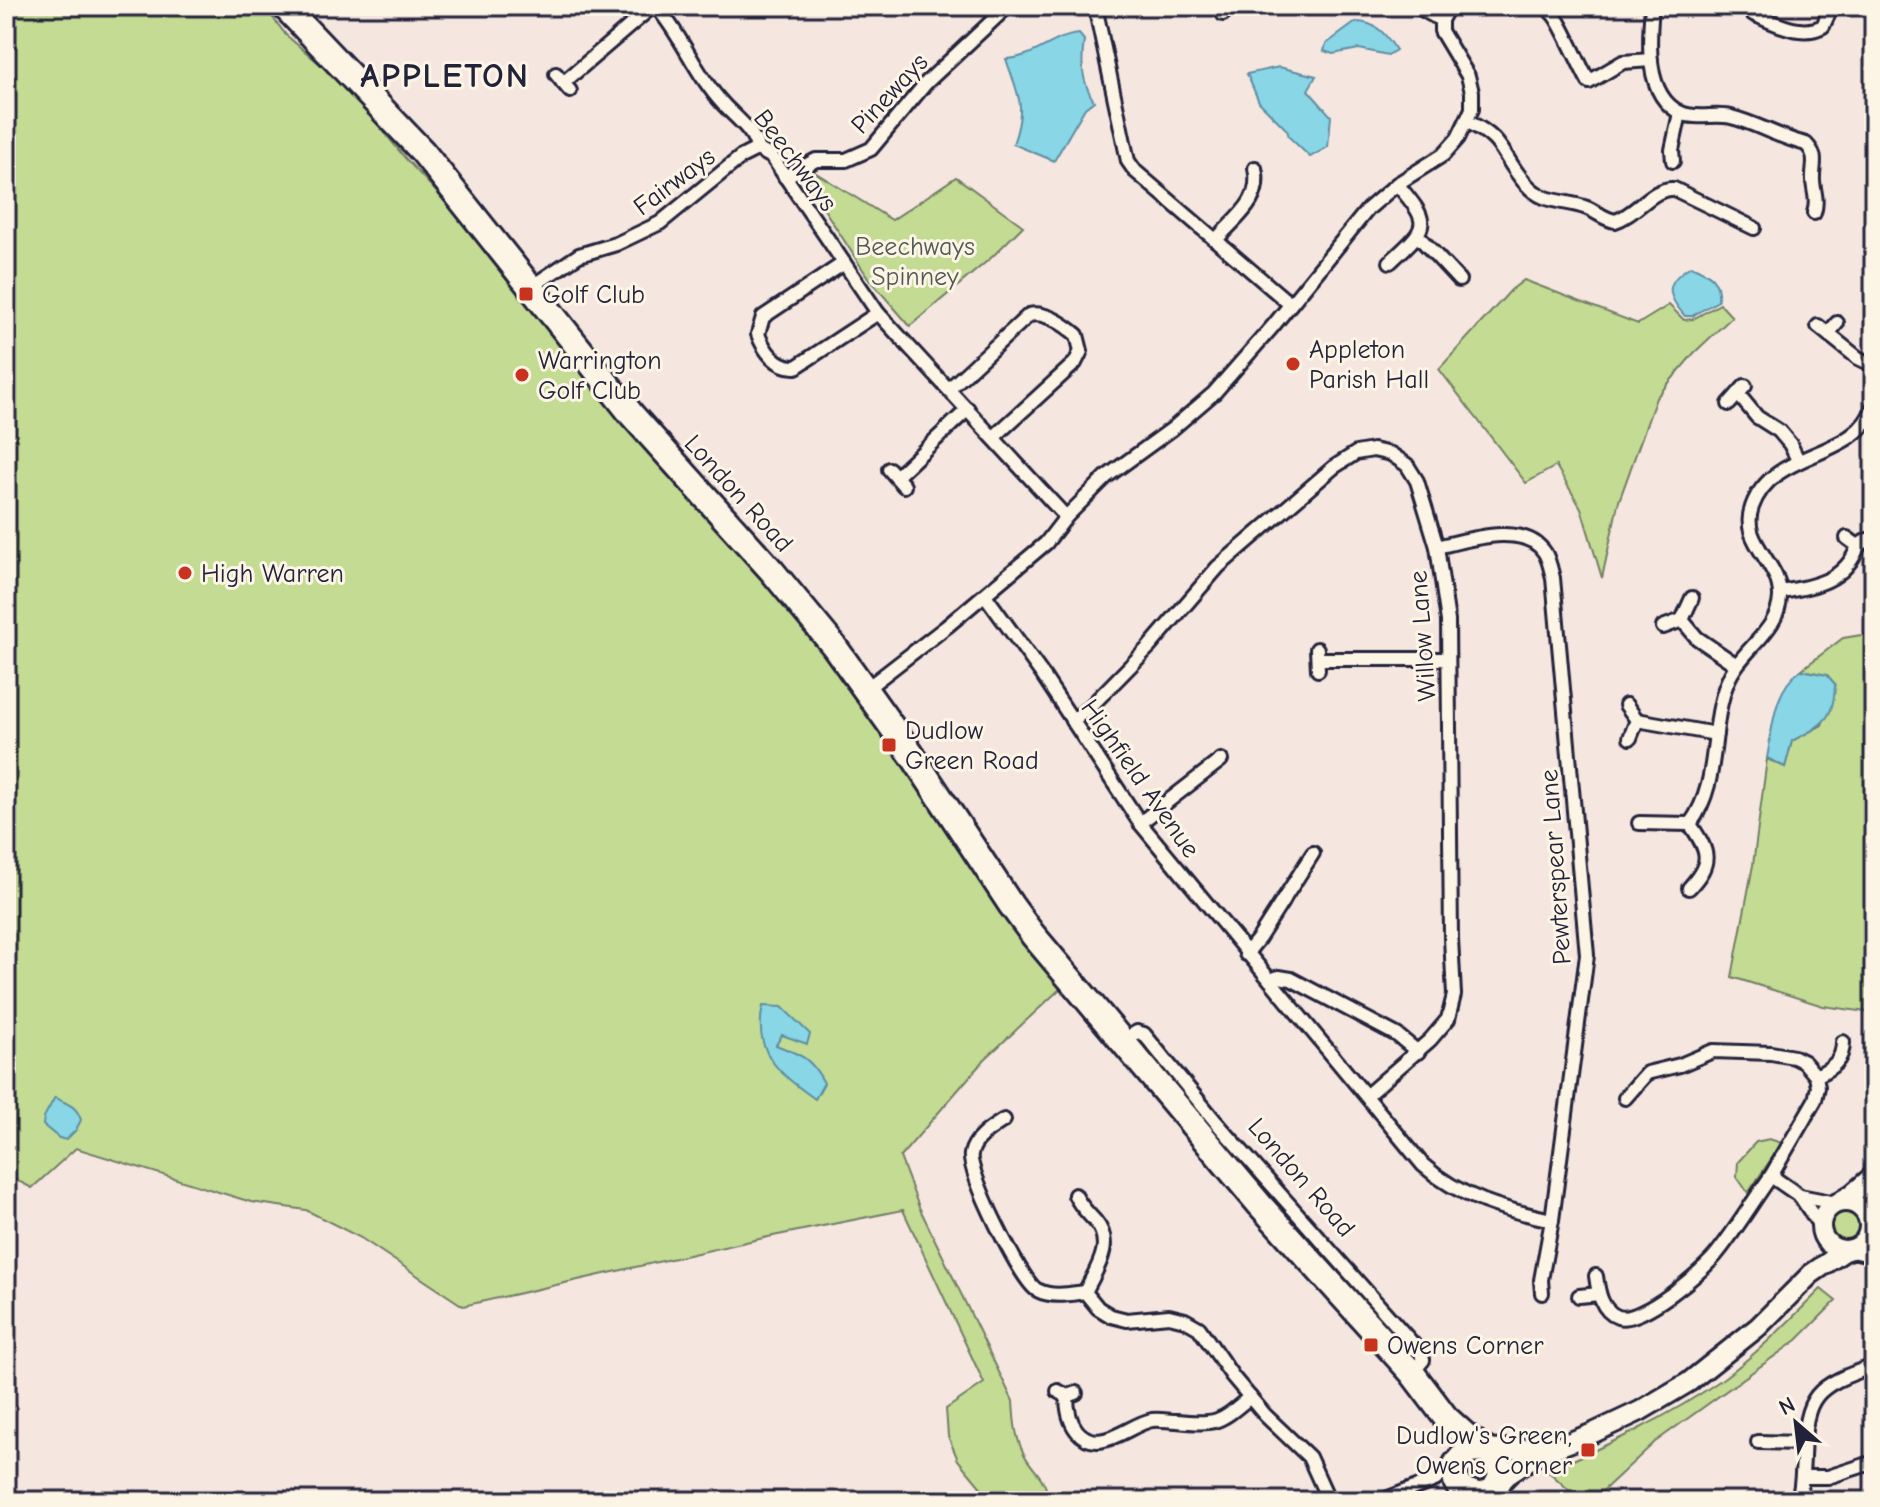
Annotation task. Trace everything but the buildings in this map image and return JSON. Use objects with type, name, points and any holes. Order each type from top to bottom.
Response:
[{"type":"highway","name":"London Road","points":[[284,6],[423,152],[632,415],[787,590],[866,689],[1011,905],[1260,1205],[1412,1373],[1446,1418],[1486,1450]]},
{"type":"highway","name":"London Road","points":[[1446,1418],[1456,1443],[1457,1463]]},
{"type":"highway","points":[[1486,1450],[1501,1464],[1495,1491],[1480,1496],[1463,1493],[1455,1476],[1457,1463],[1467,1451],[1486,1450]]},
{"type":"street","name":"Beechways","points":[[563,83],[654,6],[673,25],[693,65],[754,137],[757,149],[768,152],[878,313],[1066,517]]},
{"type":"street","name":"Pineways","points":[[785,177],[816,160],[846,160],[871,149],[926,83],[1008,6]]},
{"type":"street","points":[[1095,6],[1128,161],[1135,171],[1290,304]]},
{"type":"street","points":[[1416,6],[1441,20]]},
{"type":"street","points":[[866,689],[1046,543],[1066,517],[1106,477],[1172,429],[1214,393],[1348,230],[1397,184],[1443,155],[1458,138],[1472,109],[1472,92],[1468,76],[1439,26],[1449,6]]},
{"type":"street","points":[[1652,6],[1651,60],[1655,83],[1662,95],[1680,113],[1731,117],[1787,140],[1806,144],[1813,151],[1816,161],[1813,181],[1817,204],[1814,213]]},
{"type":"street","points":[[1753,14],[1793,29],[1810,31],[1823,26],[1832,6]]},
{"type":"street","points":[[1552,12],[1559,18],[1568,44],[1590,86],[1623,62],[1651,60]]},
{"type":"street","points":[[1673,161],[1672,150],[1680,113]]},
{"type":"street","points":[[1468,122],[1497,140],[1524,182],[1536,193],[1549,201],[1586,208],[1615,227],[1665,188],[1674,189],[1754,228]]},
{"type":"street","name":"Fairways","points":[[531,287],[579,255],[616,244],[660,223],[741,157],[757,149]]},
{"type":"street","points":[[1216,240],[1257,191],[1255,168]]},
{"type":"street","points":[[1390,262],[1418,236],[1423,224],[1419,210],[1397,184]]},
{"type":"street","points":[[1418,236],[1459,280]]},
{"type":"street","points":[[844,263],[763,317],[758,334],[769,354],[780,364],[796,367],[878,313]]},
{"type":"street","points":[[949,389],[1029,315],[1046,316],[1077,335],[1081,351],[1075,363],[994,437]]},
{"type":"street","points":[[1837,323],[1823,330],[1858,358],[1874,366]]},
{"type":"street","points":[[1737,395],[1757,417],[1779,431],[1798,460]]},
{"type":"street","points":[[1690,824],[1706,798],[1721,702],[1735,664],[1771,627],[1777,616],[1781,592],[1775,572],[1751,533],[1749,518],[1752,506],[1772,476],[1856,433],[1874,405]]},
{"type":"street","points":[[896,477],[968,409]]},
{"type":"street","name":"Willow Lane","points":[[1072,721],[1149,647],[1218,567],[1334,467],[1365,450],[1382,451],[1407,465],[1417,481],[1437,547],[1448,621],[1453,1004],[1448,1019],[1418,1052]]},
{"type":"street","name":"Pewterspear Lane","points":[[1437,547],[1483,537],[1523,536],[1545,552],[1553,578],[1587,955],[1552,1220],[1541,1280],[1542,1293]]},
{"type":"street","points":[[1781,592],[1832,579],[1850,563],[1857,542]]},
{"type":"street","name":"Highfield Avenue","points":[[985,595],[1140,823],[1423,1165],[1452,1188],[1513,1212],[1552,1220]]},
{"type":"street","points":[[1663,627],[1682,620],[1692,598]]},
{"type":"street","points":[[1682,620],[1697,638],[1735,664]]},
{"type":"street","points":[[1318,659],[1448,659]]},
{"type":"street","points":[[1626,705],[1637,720],[1716,734]]},
{"type":"street","points":[[1630,738],[1637,720]]},
{"type":"street","points":[[1140,823],[1221,760]]},
{"type":"street","points":[[1639,823],[1690,824]]},
{"type":"street","points":[[1689,888],[1704,871],[1707,861],[1705,849],[1690,824]]},
{"type":"street","points":[[1246,954],[1313,853]]},
{"type":"street","points":[[1270,980],[1279,977],[1291,979],[1397,1035],[1418,1052],[1367,1095]]},
{"type":"street","points":[[1816,1076],[1838,1062],[1843,1052],[1843,1042]]},
{"type":"street","points":[[1596,1276],[1599,1294],[1611,1313],[1628,1318],[1679,1289],[1718,1253],[1771,1176],[1811,1111],[1818,1087],[1816,1076],[1804,1062],[1794,1057],[1725,1050],[1713,1051],[1680,1065],[1647,1073],[1626,1090]]},
{"type":"street","points":[[1007,1119],[981,1137],[970,1157],[971,1169],[1019,1268],[1034,1288],[1057,1295],[1085,1292]]},
{"type":"street","points":[[1800,1284],[1814,1257],[1825,1211],[1874,1175]]},
{"type":"street","points":[[1771,1176],[1800,1196],[1820,1227],[1825,1241],[1831,1246],[1874,1256]]},
{"type":"street","points":[[1075,1193],[1080,1205],[1100,1227],[1105,1244],[1085,1292]]},
{"type":"street","points":[[1495,1491],[1511,1472],[1555,1447],[1640,1411],[1689,1382],[1758,1327],[1800,1284],[1860,1244],[1870,1225],[1874,1193]]},
{"type":"street","points":[[1800,1196],[1857,1204],[1870,1225]]},
{"type":"street","points":[[1085,1292],[1098,1308],[1111,1316],[1127,1320],[1169,1316],[1193,1324],[1206,1334],[1224,1364],[1250,1397],[1309,1457],[1329,1501]]},
{"type":"street","points":[[1579,1296],[1599,1294]]},
{"type":"street","points":[[1798,1501],[1807,1413],[1823,1389],[1841,1378],[1874,1366]]},
{"type":"street","points":[[1067,1393],[1069,1415],[1076,1430],[1087,1439],[1100,1441],[1149,1420],[1203,1424],[1217,1422],[1250,1397]]},
{"type":"street","points":[[1758,1442],[1803,1443]]},
{"type":"street","points":[[1486,1450],[1555,1447]]},
{"type":"street","points":[[1802,1477],[1828,1477],[1874,1462]]},
{"type":"street","points":[[1381,1501],[1426,1485],[1457,1463]]},
{"type":"street","points":[[1426,1485],[1443,1484],[1463,1493]]},
{"type":"green space","name":"Warrington Golf Club","points":[[6,6],[264,6],[286,35],[349,89],[406,159],[556,321],[787,590],[997,884],[1061,988],[984,1060],[900,1157],[919,1207],[1013,1401],[1021,1448],[1048,1494],[1035,1496],[1024,1492],[1013,1501],[992,1501],[958,1460],[948,1436],[946,1409],[984,1383],[903,1210],[463,1306],[361,1238],[306,1210],[251,1202],[76,1148],[32,1188],[6,1175]]},
{"type":"green space","name":"Beechways Spinney","points":[[813,171],[892,220],[956,177],[1023,226],[992,257],[910,326],[869,279],[809,186],[809,174]]},
{"type":"green space","points":[[1524,280],[1638,324],[1669,305],[1684,320],[1693,319],[1720,304],[1732,317],[1694,353],[1656,398],[1618,504],[1602,578],[1581,508],[1556,466],[1526,483],[1439,369],[1511,290]]},
{"type":"green space","points":[[1874,633],[1874,1013],[1823,1006],[1732,977],[1753,865],[1767,759],[1785,767],[1792,741],[1822,725],[1835,684],[1827,675],[1801,670],[1843,638]]},
{"type":"green space","points":[[1769,1139],[1782,1143],[1748,1193],[1737,1177],[1738,1162],[1756,1142]]},
{"type":"green space","points":[[1845,1212],[1851,1213],[1859,1221],[1859,1233],[1851,1241],[1845,1242],[1839,1241],[1831,1233],[1830,1227],[1831,1221],[1839,1213]]},
{"type":"green space","points":[[1821,1289],[1836,1301],[1797,1340],[1655,1442],[1592,1501],[1581,1501],[1548,1471],[1637,1430],[1701,1394],[1748,1359]]},
{"type":"water","points":[[1356,22],[1380,30],[1396,50],[1388,55],[1359,49],[1333,54],[1324,51],[1326,44]]},
{"type":"water","points":[[1079,34],[1084,40],[1084,79],[1094,101],[1085,108],[1054,161],[1013,144],[1020,109],[1006,59],[1027,55],[1061,38]]},
{"type":"water","points":[[1279,67],[1316,76],[1308,90],[1331,116],[1328,147],[1310,157],[1259,102],[1247,74]]},
{"type":"water","points":[[1691,266],[1712,278],[1717,287],[1718,301],[1692,316],[1685,316],[1674,302],[1671,289],[1676,278]]},
{"type":"water","points":[[1801,670],[1827,675],[1835,684],[1834,696],[1829,714],[1819,726],[1792,741],[1785,767],[1767,758],[1780,698]]},
{"type":"water","points":[[763,1006],[782,1007],[810,1034],[807,1044],[782,1035],[776,1045],[810,1062],[824,1083],[815,1099],[780,1071],[765,1049],[761,1022]]},
{"type":"water","points":[[55,1097],[74,1108],[81,1120],[66,1140],[43,1125]]},
{"type":"place","name":"Golf Club","points":[[526,294]]},
{"type":"place","name":"Appleton Parish Hall","points":[[1293,364]]},
{"type":"place","name":"Warrington Golf Club","points":[[522,375]]},
{"type":"place","name":"High Warren","points":[[185,573]]},
{"type":"place","name":"Dudlow Green Road","points":[[889,745]]},
{"type":"place","name":"Owens Corner","points":[[1371,1345]]},
{"type":"place","name":"Dudlow's Green, Owens Corner","points":[[1588,1450]]},
{"type":"district","name":"APPLETON","points":[[445,75]]}]
